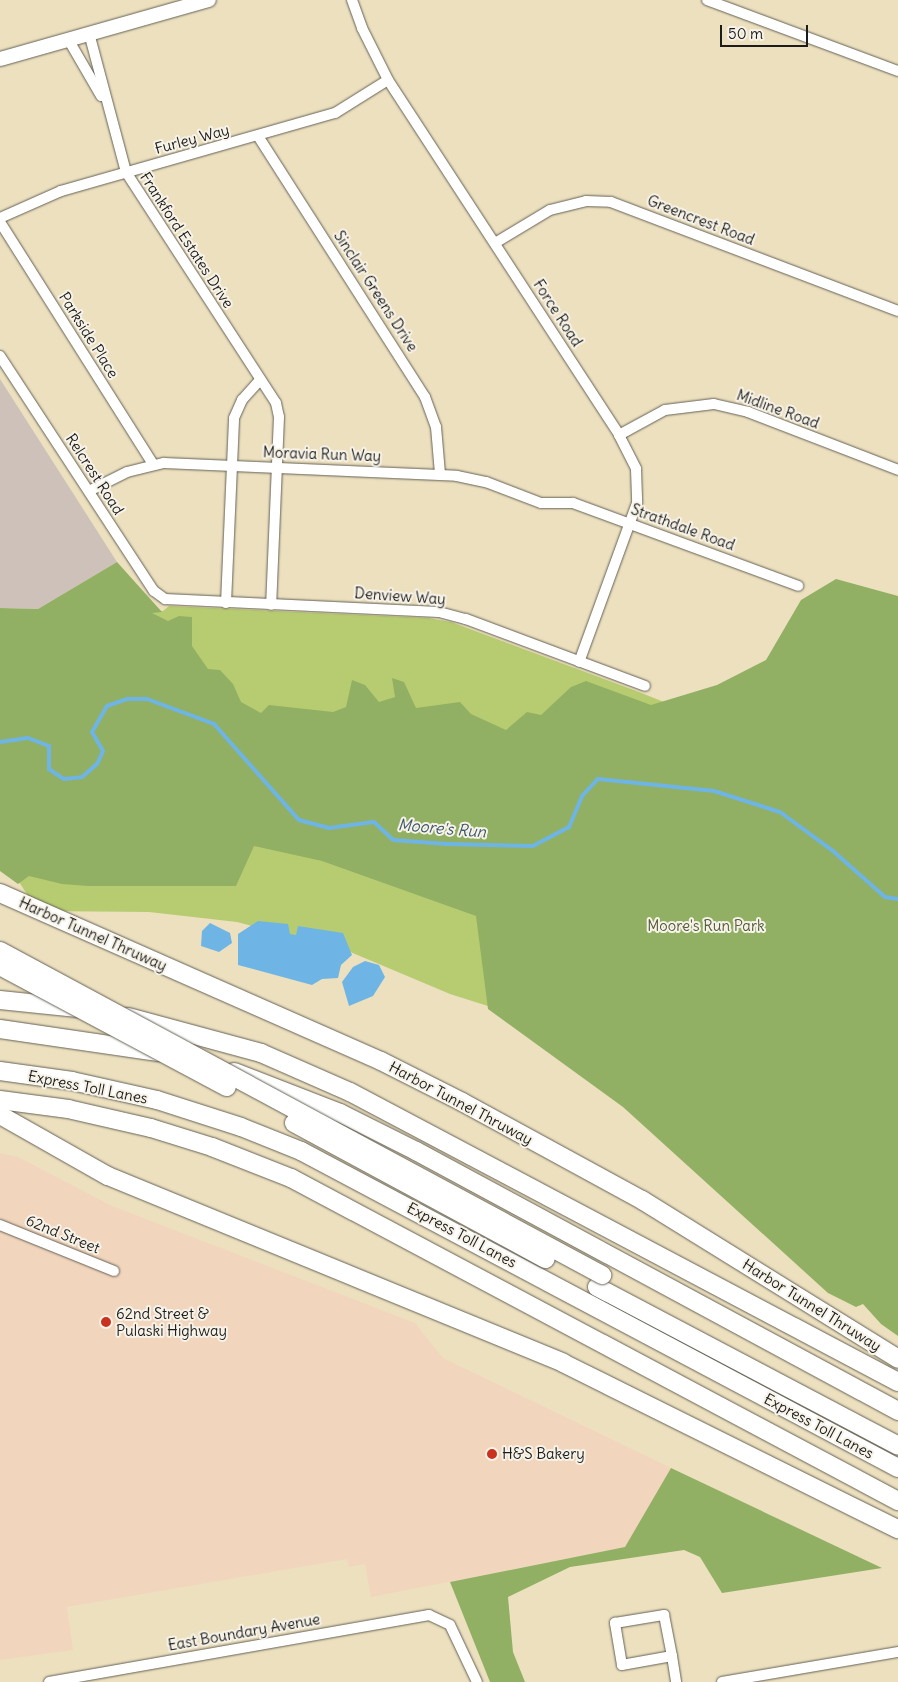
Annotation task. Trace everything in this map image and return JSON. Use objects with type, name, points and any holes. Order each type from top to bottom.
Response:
[{"type":"highway","name":"Harbor Tunnel Thruway","points":[[0,893],[381,1060],[642,1200],[898,1359]]},
{"type":"highway","name":"Express Toll Lanes","points":[[0,951],[898,1446]]},
{"type":"highway","name":"Express Toll Lanes","points":[[0,966],[600,1281],[898,1433]]},
{"type":"highway","points":[[0,1000],[97,1010],[184,1030],[261,1053],[350,1092],[427,1131],[898,1382]]},
{"type":"highway","points":[[0,1029],[180,1055],[256,1079],[340,1113],[898,1412]]},
{"type":"highway","name":"Express Toll Lanes","points":[[0,1072],[72,1082],[150,1099],[241,1127],[301,1151],[898,1468]]},
{"type":"highway","points":[[0,1100],[68,1109],[144,1126],[212,1147],[291,1178],[898,1501]]},
{"type":"highway","points":[[0,1115],[108,1176],[564,1363],[898,1529]]},
{"type":"street","points":[[0,59],[68,38],[209,0]]},
{"type":"street","name":"Force Road","points":[[352,0],[362,28],[388,80],[620,435],[637,476],[637,503],[579,662]]},
{"type":"street","points":[[707,0],[898,71]]},
{"type":"street","name":"Frankford Estates Drive","points":[[89,33],[126,172],[259,381],[276,403],[277,467],[272,605]]},
{"type":"street","name":"Frankford Estates Drive","points":[[68,38],[108,107]]},
{"type":"street","name":"Furley Way","points":[[0,218],[60,191],[335,113],[388,80]]},
{"type":"street","name":"Sinclair Greens Drive","points":[[258,136],[425,397],[436,427],[440,474]]},
{"type":"street","name":"Greencrest Road","points":[[495,243],[550,210],[586,201],[611,202],[898,311]]},
{"type":"street","name":"Parkside Place","points":[[0,222],[153,464]]},
{"type":"street","name":"Relcrest Road","points":[[0,356],[154,591],[171,601]]},
{"type":"street","points":[[226,603],[234,418],[242,400],[259,381]]},
{"type":"street","name":"Midline Road","points":[[620,435],[665,410],[714,404],[748,412],[898,470]]},
{"type":"street","name":"Moravia Run Way","points":[[89,491],[121,474],[153,464],[277,467],[440,474],[472,479],[541,503],[556,504]]},
{"type":"street","name":"Strathdale Road","points":[[556,504],[573,503],[798,586]]},
{"type":"street","name":"Denview Way","points":[[171,601],[439,612],[466,619],[645,686]]},
{"type":"street","name":"62nd Street","points":[[0,1226],[114,1271]]},
{"type":"street","name":"East Boundary Avenue","points":[[49,1682],[408,1617],[429,1615],[444,1620],[454,1632],[478,1682]]},
{"type":"street","points":[[672,1656],[622,1665],[615,1623],[664,1615],[672,1656],[676,1682]]},
{"type":"street","points":[[722,1682],[765,1678],[898,1652]]},
{"type":"shaded area","points":[[0,379],[117,562],[38,609],[0,608]]},
{"type":"shaded area","points":[[0,1153],[18,1157],[112,1206],[415,1323],[443,1358],[671,1468],[625,1547],[371,1597],[365,1564],[349,1567],[347,1559],[67,1607],[73,1650],[0,1660]]},
{"type":"green space","name":"Moore's Run Park","points":[[117,562],[162,612],[152,613],[168,621],[179,616],[192,617],[192,646],[208,669],[220,670],[233,684],[241,702],[261,713],[269,705],[333,712],[346,707],[352,680],[365,685],[379,702],[395,697],[392,678],[404,682],[416,708],[460,702],[471,714],[506,730],[527,712],[541,715],[571,687],[586,681],[651,705],[717,685],[766,660],[801,600],[836,579],[898,596],[898,1336],[881,1324],[863,1304],[856,1307],[828,1293],[623,1107],[488,1009],[476,916],[322,861],[254,846],[236,886],[88,886],[62,884],[29,876],[18,884],[0,871],[0,608],[38,609]]},
{"type":"green space","name":"Moore's Run Park","points":[[169,606],[428,618],[451,622],[639,692],[898,796],[679,1145],[491,1007],[450,994],[348,951],[237,922],[149,912],[38,911],[0,853],[0,734],[7,610],[163,611]]},
{"type":"green space","points":[[671,1468],[882,1568],[722,1593],[700,1557],[684,1550],[570,1567],[508,1597],[513,1652],[525,1682],[490,1682],[450,1582],[625,1547]]},
{"type":"water","points":[[258,921],[288,924],[290,934],[296,935],[298,926],[343,933],[352,955],[341,965],[338,978],[322,979],[312,985],[238,965],[238,934]]},
{"type":"water","points":[[210,923],[230,933],[232,943],[219,952],[201,946],[202,931]]},
{"type":"water","points":[[365,961],[379,965],[385,977],[373,996],[349,1006],[342,982],[353,967]]},
{"type":"waterway","name":"Moore's Run","points":[[0,742],[28,738],[49,746],[49,769],[64,779],[82,777],[97,764],[103,751],[92,732],[107,706],[127,699],[147,699],[214,724],[299,820],[329,828],[374,822],[393,840],[447,844],[533,846],[569,827],[582,796],[598,779],[714,791],[780,812],[833,851],[885,897],[898,899]]},
{"type":"place","name":"62nd Street & Pulaski Highway","points":[[106,1322]]},
{"type":"place","name":"H&S Bakery","points":[[492,1454]]}]
